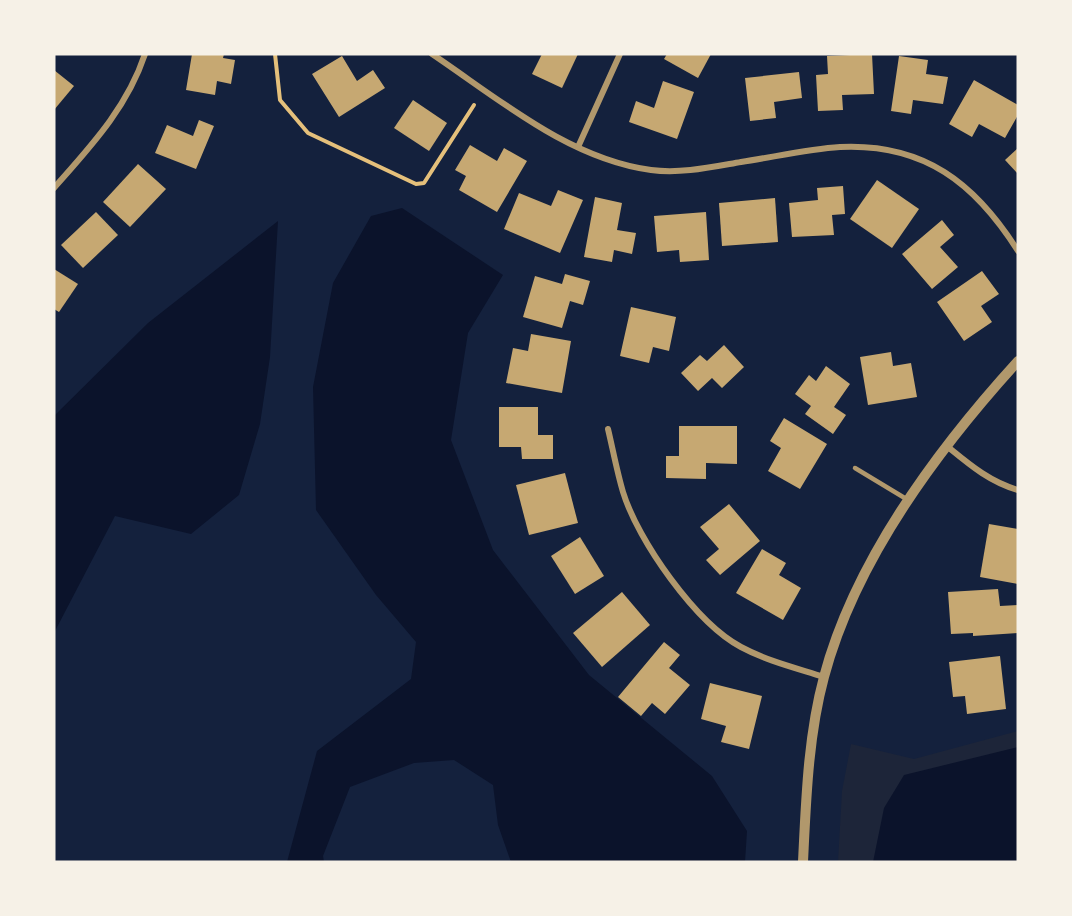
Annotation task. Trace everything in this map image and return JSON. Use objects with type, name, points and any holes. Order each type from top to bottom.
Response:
[{"type":"street","points":[[54,188],[110,124],[137,79],[145,54]]},
{"type":"street","points":[[432,54],[534,122],[578,147],[620,164],[653,170],[694,170],[838,147],[873,147],[906,154],[939,169],[968,188],[991,212],[1018,251]]},
{"type":"street","points":[[578,147],[620,54]]},
{"type":"street","points":[[803,862],[810,768],[824,677],[845,615],[863,573],[908,500],[1018,361]]},
{"type":"street","points":[[608,429],[623,494],[644,536],[675,585],[715,628],[740,647],[824,677]]},
{"type":"street","points":[[948,447],[982,474],[1003,486],[1018,490]]},
{"type":"lane","points":[[855,468],[908,500]]},
{"type":"path","points":[[275,54],[280,100],[308,133],[416,184],[424,183],[474,105]]},
{"type":"shaded area","points":[[402,208],[503,275],[468,333],[451,440],[493,550],[589,675],[712,776],[747,831],[745,862],[511,862],[498,825],[493,785],[454,760],[414,763],[350,787],[323,856],[324,862],[287,862],[317,751],[411,679],[416,642],[376,595],[316,510],[313,387],[333,283],[371,216]]},
{"type":"shaded area","points":[[278,221],[270,357],[260,424],[239,495],[191,534],[115,516],[54,633],[54,416],[148,323]]},
{"type":"shaded area","points":[[1018,731],[1018,862],[838,862],[842,791],[851,744],[914,759]]},
{"type":"shaded area","points":[[1018,747],[1018,862],[873,862],[884,808],[904,775]]},
{"type":"building","points":[[192,54],[224,54],[223,58],[235,60],[231,84],[217,81],[215,95],[186,90]]},
{"type":"building","points":[[542,54],[578,54],[562,88],[532,74]]},
{"type":"building","points":[[667,54],[711,54],[698,78],[664,59]]},
{"type":"building","points":[[872,54],[874,94],[842,95],[843,110],[818,111],[816,75],[828,74],[827,56]]},
{"type":"building","points":[[342,56],[357,81],[373,70],[385,88],[339,117],[312,74]]},
{"type":"building","points":[[899,56],[928,60],[926,74],[948,77],[943,104],[913,100],[911,114],[891,111]]},
{"type":"building","points":[[54,70],[74,86],[54,110]]},
{"type":"building","points":[[799,72],[802,98],[774,102],[776,118],[750,121],[745,78]]},
{"type":"building","points":[[974,80],[1018,105],[1018,115],[1005,138],[979,124],[972,137],[949,124]]},
{"type":"building","points":[[663,81],[694,92],[677,139],[629,122],[636,101],[654,108]]},
{"type":"building","points":[[413,100],[447,123],[429,151],[394,128]]},
{"type":"building","points":[[199,120],[214,126],[196,169],[155,153],[167,125],[193,136]]},
{"type":"building","points":[[470,145],[497,161],[504,148],[527,161],[497,212],[459,190],[466,176],[455,170]]},
{"type":"building","points":[[1018,148],[1018,174],[1005,160]]},
{"type":"building","points":[[138,164],[166,189],[130,227],[103,202]]},
{"type":"building","points":[[877,180],[919,209],[892,248],[850,219]]},
{"type":"building","points":[[843,186],[845,214],[832,215],[834,235],[792,237],[789,203],[818,200],[817,188]]},
{"type":"building","points":[[558,190],[583,200],[560,253],[504,229],[519,193],[551,206]]},
{"type":"building","points":[[595,197],[622,203],[617,230],[636,233],[632,254],[614,250],[612,262],[584,257]]},
{"type":"building","points":[[775,198],[778,242],[722,246],[719,203]]},
{"type":"building","points":[[96,212],[118,235],[83,268],[61,245]]},
{"type":"building","points":[[706,212],[709,260],[680,262],[679,250],[657,252],[654,216]]},
{"type":"building","points":[[942,220],[954,235],[940,247],[958,267],[932,289],[902,254]]},
{"type":"building","points":[[54,269],[78,284],[59,312],[54,309]]},
{"type":"building","points":[[982,271],[999,294],[981,306],[992,322],[964,341],[937,302]]},
{"type":"building","points":[[565,274],[590,281],[583,305],[570,301],[562,328],[523,317],[535,276],[562,284]]},
{"type":"building","points":[[631,307],[676,317],[669,351],[653,347],[649,363],[620,356]]},
{"type":"building","points":[[531,334],[571,341],[562,393],[506,383],[513,348],[528,351]]},
{"type":"building","points":[[724,345],[744,367],[722,388],[712,378],[698,391],[681,373],[700,355],[707,361]]},
{"type":"building","points":[[891,352],[893,366],[911,363],[917,397],[868,405],[860,357]]},
{"type":"building","points":[[826,366],[850,384],[834,407],[846,415],[833,434],[805,414],[811,406],[795,394],[809,375],[816,381]]},
{"type":"building","points":[[499,407],[538,407],[538,435],[553,435],[553,459],[522,459],[521,447],[499,447]]},
{"type":"building","points":[[784,418],[827,444],[800,489],[768,471],[781,448],[770,441]]},
{"type":"building","points":[[679,426],[737,426],[737,464],[706,463],[706,479],[666,478],[666,456],[679,456]]},
{"type":"building","points":[[565,473],[578,523],[529,535],[516,485]]},
{"type":"building","points":[[729,504],[760,541],[720,575],[706,560],[719,549],[700,527]]},
{"type":"building","points":[[989,524],[1018,529],[1018,584],[980,577]]},
{"type":"building","points":[[580,537],[604,576],[575,594],[551,556]]},
{"type":"building","points":[[762,549],[786,563],[779,575],[801,588],[783,620],[736,593]]},
{"type":"building","points":[[998,589],[1000,606],[1018,605],[1018,633],[973,636],[973,633],[951,634],[948,592]]},
{"type":"building","points":[[622,592],[650,625],[602,667],[573,633]]},
{"type":"building","points":[[664,642],[680,655],[669,668],[690,685],[665,714],[652,703],[641,716],[618,697]]},
{"type":"building","points":[[1000,656],[1006,709],[967,714],[965,696],[953,697],[949,662]]},
{"type":"building","points":[[710,683],[762,696],[749,749],[721,742],[726,726],[701,719]]}]
